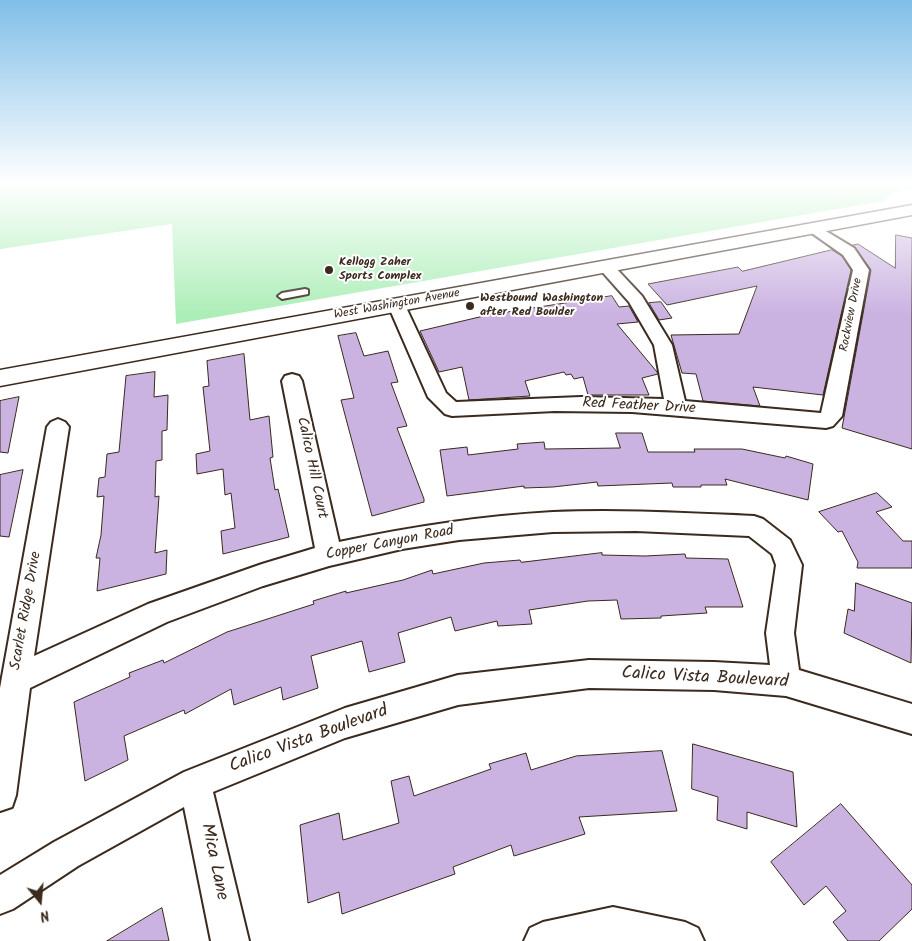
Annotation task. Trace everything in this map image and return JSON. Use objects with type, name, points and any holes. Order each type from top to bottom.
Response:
[{"type":"main road","name":"West Washington Avenue","points":[[0,378],[814,228]]},
{"type":"street","name":"Rockview Drive","points":[[814,228],[850,254],[859,263],[861,270],[832,416],[826,421]]},
{"type":"street","points":[[606,266],[636,300],[663,345],[676,407]]},
{"type":"street","name":"Red Feather Drive","points":[[397,305],[438,397],[452,409],[564,403],[676,407],[826,421]]},
{"type":"street","name":"Calico Hill Court","points":[[292,381],[329,555]]},
{"type":"street","name":"Scarlet Ridge Drive","points":[[0,795],[16,679],[58,427]]},
{"type":"street","name":"Copper Canyon Road","points":[[16,679],[158,612],[262,575],[329,555],[402,539],[460,530],[553,522],[636,521],[754,526],[782,547],[789,565],[780,633],[786,682]]},
{"type":"street","name":"Calico Vista Boulevard","points":[[0,896],[66,854],[195,783],[345,722],[458,690],[589,674],[714,676],[786,682],[912,719]]},
{"type":"street","name":"Mica Lane","points":[[195,783],[230,941]]},
{"type":"street","points":[[543,941],[613,925],[685,941]]},
{"type":"lane","points":[[282,296],[305,292]]},
{"type":"green space","points":[[0,228],[145,228],[0,249]]},
{"type":"green space","points":[[172,228],[728,228],[176,324]]},
{"type":"building","points":[[896,235],[912,238],[912,449],[842,428],[871,270],[853,245],[858,244],[895,268]]},
{"type":"building","points":[[832,250],[842,256],[851,270],[823,395],[753,387],[760,406],[703,401],[696,374],[682,373],[671,335],[739,334],[757,286],[667,305],[648,284],[738,267],[742,271]]},
{"type":"building","points":[[612,296],[619,307],[629,306],[638,322],[617,324],[658,374],[642,378],[649,395],[588,395],[583,377],[574,379],[571,374],[566,375],[564,372],[525,381],[530,396],[469,400],[462,367],[439,372],[420,331],[488,315]]},
{"type":"building","points":[[661,302],[672,318],[659,320],[649,303]]},
{"type":"building","points":[[356,333],[364,356],[388,351],[398,382],[391,383],[407,426],[397,428],[424,499],[424,502],[372,516],[341,400],[354,398],[338,336]]},
{"type":"building","points":[[244,354],[250,420],[269,416],[273,457],[270,458],[275,490],[278,489],[289,537],[223,554],[221,531],[235,528],[231,493],[225,495],[223,469],[197,474],[196,454],[210,451],[203,387],[209,386],[207,361]]},
{"type":"building","points":[[155,372],[154,397],[168,395],[167,430],[162,431],[162,460],[156,461],[155,497],[159,496],[155,553],[167,550],[166,574],[97,591],[100,558],[96,558],[101,535],[104,496],[97,497],[99,478],[105,477],[107,454],[119,452],[126,376]]},
{"type":"building","points":[[19,397],[8,453],[0,452],[0,401]]},
{"type":"building","points":[[616,433],[642,433],[648,452],[695,452],[694,449],[742,449],[785,458],[786,456],[813,464],[808,500],[725,479],[727,485],[701,485],[701,487],[673,487],[672,483],[598,486],[597,482],[553,487],[524,488],[524,486],[447,496],[440,450],[467,447],[468,455],[518,449],[517,444],[544,442],[545,449],[620,448]]},
{"type":"building","points":[[23,470],[9,537],[0,536],[0,475]]},
{"type":"building","points":[[877,493],[892,507],[876,512],[903,541],[912,541],[912,568],[857,568],[858,562],[842,531],[838,532],[819,512]]},
{"type":"building","points":[[602,553],[602,555],[645,556],[685,554],[686,558],[728,559],[743,607],[705,607],[707,613],[661,616],[661,618],[621,619],[617,600],[588,601],[529,610],[532,624],[498,626],[497,621],[455,631],[451,617],[398,633],[405,662],[369,672],[362,641],[311,656],[318,688],[283,700],[281,687],[234,705],[231,689],[185,714],[184,710],[124,736],[128,760],[85,781],[74,702],[130,677],[129,673],[163,660],[164,663],[227,632],[314,604],[313,601],[346,591],[346,593],[403,580],[432,570],[433,574],[484,563],[520,560],[521,562]]},
{"type":"building","points":[[856,583],[912,603],[911,663],[844,633],[848,609],[854,611]]},
{"type":"building","points":[[693,744],[793,772],[797,827],[747,812],[747,829],[717,820],[718,797],[692,789]]},
{"type":"building","points":[[662,751],[677,811],[579,817],[585,834],[514,856],[511,845],[453,867],[455,874],[342,914],[339,892],[308,903],[300,825],[339,813],[343,840],[399,823],[391,781],[409,776],[414,796],[491,769],[489,764],[526,753],[531,770],[576,756]]},
{"type":"building","points":[[841,804],[912,885],[912,909],[879,941],[848,941],[833,922],[846,911],[826,886],[804,905],[771,862]]},
{"type":"building","points":[[162,908],[169,941],[107,941]]},
{"type":"place","name":"Kellogg Zaher Sports Complex","points":[[329,270]]},
{"type":"place","name":"Westbound Washington after Red Boulder","points":[[470,306]]}]
